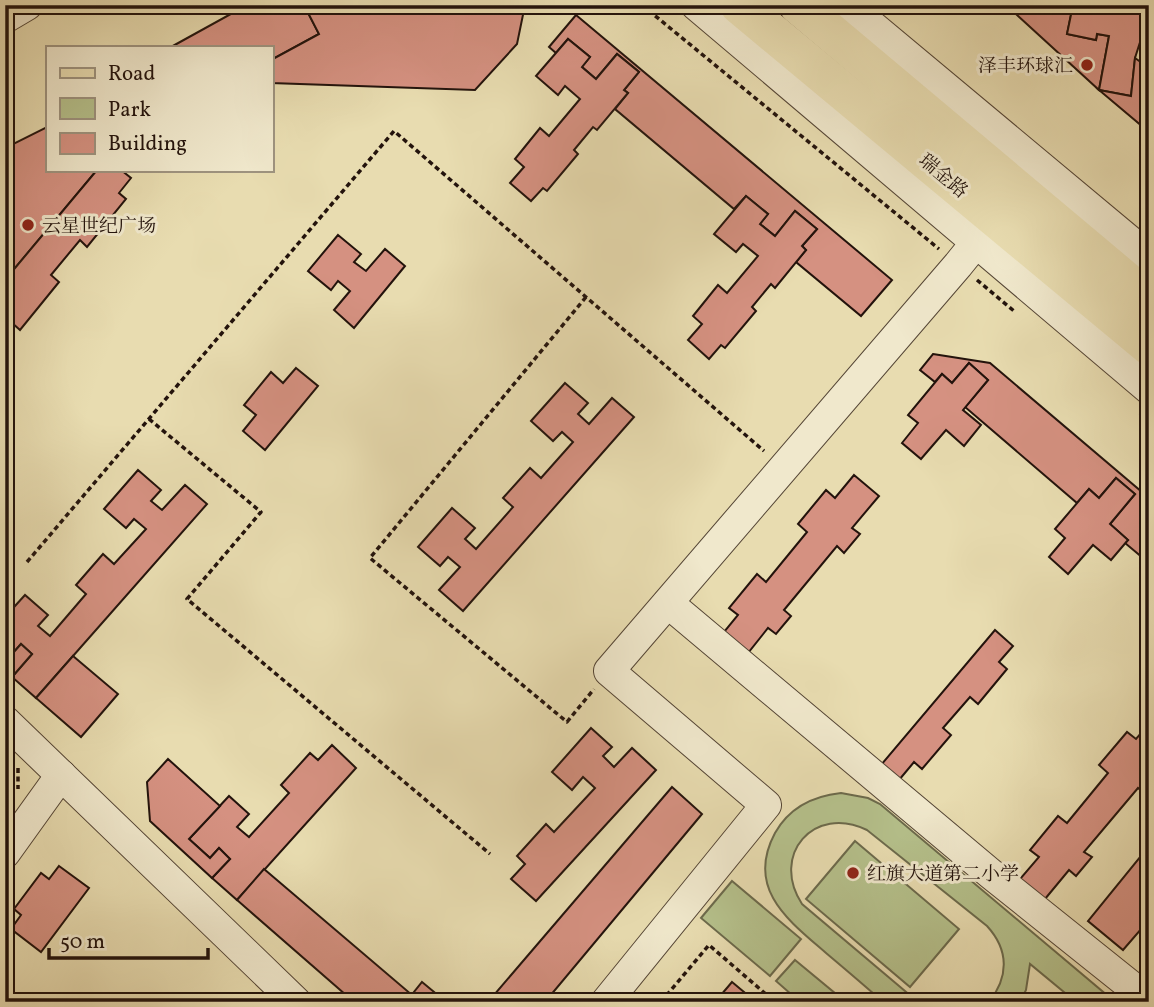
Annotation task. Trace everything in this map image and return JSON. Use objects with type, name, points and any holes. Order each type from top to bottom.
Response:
[{"type":"main road","name":"瑞金路","points":[[739,5],[977,242],[1149,346]]},
{"type":"main road","name":"瑞金路","points":[[798,5],[1149,300]]},
{"type":"street","points":[[5,18],[27,5]]},
{"type":"street","points":[[696,5],[977,242],[1143,401]]},
{"type":"street","points":[[846,5],[1149,257]]},
{"type":"street","points":[[606,1002],[766,805],[609,671],[977,242]]},
{"type":"street","points":[[668,603],[991,874],[1146,998]]},
{"type":"street","points":[[5,721],[296,1002]]},
{"type":"street","points":[[13,860],[61,775]]},
{"type":"path","points":[[642,5],[977,242],[1022,317]]},
{"type":"path","points":[[27,562],[394,131],[784,468]]},
{"type":"path","points":[[586,297],[370,558],[567,722],[609,671]]},
{"type":"path","points":[[1143,401],[1149,421]]},
{"type":"path","points":[[149,419],[261,512],[187,599],[489,854]]},
{"type":"path","points":[[14,760],[18,768],[19,785],[16,795]]},
{"type":"path","points":[[5,887],[13,860]]},
{"type":"path","points":[[661,1002],[709,945],[775,1002]]},
{"type":"green space","points":[[841,793],[868,798],[880,804],[1108,996],[1104,1002],[1076,1002],[1030,964],[1026,990],[1020,1002],[989,1002],[1000,983],[1004,964],[999,944],[987,926],[867,830],[848,824],[830,824],[815,829],[803,839],[795,852],[791,868],[793,886],[802,904],[918,1002],[883,1002],[798,929],[775,902],[768,887],[765,871],[767,853],[781,824],[795,810],[812,800]]},
{"type":"green space","points":[[855,841],[959,929],[910,987],[806,899]]},
{"type":"green space","points":[[732,881],[801,939],[770,976],[701,918]]},
{"type":"green space","points":[[795,960],[836,994],[830,1002],[800,1002],[776,981]]},
{"type":"building","points":[[247,5],[304,5],[319,34],[273,59],[273,46],[173,46]]},
{"type":"building","points":[[304,5],[525,5],[517,44],[475,90],[273,83],[273,59],[319,34]]},
{"type":"building","name":"泽丰环球汇","points":[[1006,5],[1073,5],[1067,34],[1096,40],[1097,34],[1109,36],[1099,90]]},
{"type":"building","points":[[1073,5],[1149,5],[1149,14],[1135,58],[1131,96],[1099,90],[1109,36],[1097,34],[1096,40],[1067,34]]},
{"type":"building","points":[[576,15],[892,280],[861,316],[796,262],[806,250],[802,246],[817,229],[795,211],[775,236],[760,224],[768,214],[746,196],[734,209],[615,109],[628,93],[624,90],[639,72],[617,54],[596,79],[582,67],[590,57],[568,39],[556,53],[549,47]]},
{"type":"building","points":[[568,39],[590,57],[582,67],[596,79],[617,54],[639,72],[624,90],[628,93],[597,130],[593,127],[574,150],[578,154],[547,191],[543,188],[531,201],[510,183],[524,167],[515,159],[540,128],[549,136],[580,99],[565,86],[558,95],[536,76]]},
{"type":"building","points":[[1135,58],[1149,68],[1149,132],[1099,90],[1131,96]]},
{"type":"building","name":"云星世纪广场","points":[[46,128],[46,172],[95,172],[5,280],[5,148]]},
{"type":"building","points":[[95,172],[124,172],[131,178],[119,193],[126,199],[87,247],[80,240],[51,275],[59,282],[20,330],[11,322],[5,330],[5,280]]},
{"type":"building","points":[[746,196],[768,214],[760,224],[775,236],[795,211],[817,229],[802,246],[806,250],[775,288],[771,284],[752,307],[756,311],[725,348],[721,345],[709,359],[688,340],[702,324],[693,316],[718,285],[727,293],[758,256],[743,244],[736,252],[714,234]]},
{"type":"building","points":[[338,235],[361,254],[354,262],[366,271],[385,249],[405,266],[354,328],[334,310],[350,291],[338,281],[331,290],[308,271]]},
{"type":"building","points":[[933,354],[990,363],[1149,498],[1149,563],[1125,543],[1128,540],[1110,524],[1135,494],[1116,478],[1099,498],[1089,489],[1077,503],[965,407],[988,380],[969,363],[952,383],[942,374],[935,382],[920,370]]},
{"type":"building","points":[[969,363],[988,380],[963,410],[981,425],[964,446],[946,430],[921,459],[902,443],[918,423],[908,415],[942,374],[952,383]]},
{"type":"building","points":[[296,368],[318,386],[265,450],[243,431],[256,415],[244,405],[271,372],[283,383]]},
{"type":"building","points":[[565,383],[588,403],[578,414],[589,424],[612,398],[634,417],[463,611],[439,590],[460,567],[448,557],[440,566],[418,547],[452,508],[475,528],[465,539],[476,549],[513,507],[503,498],[530,468],[541,478],[573,442],[562,432],[553,441],[531,421]]},
{"type":"building","points":[[138,470],[161,490],[151,501],[162,510],[185,485],[207,504],[36,698],[12,677],[32,654],[21,644],[13,653],[5,646],[5,617],[25,595],[48,615],[38,626],[50,636],[86,594],[76,585],[103,554],[114,564],[146,529],[134,519],[126,528],[104,509]]},
{"type":"building","points":[[854,475],[879,496],[852,528],[860,534],[844,553],[837,546],[784,610],[791,616],[776,634],[768,628],[744,658],[719,638],[738,615],[729,608],[757,574],[766,582],[807,532],[798,524],[826,490],[835,498]]},
{"type":"building","points":[[1116,478],[1135,494],[1110,524],[1128,540],[1111,560],[1093,545],[1068,574],[1049,557],[1065,538],[1055,529],[1089,489],[1099,498]]},
{"type":"building","points":[[995,630],[1013,646],[999,662],[1007,669],[978,704],[970,697],[943,728],[951,735],[922,769],[914,762],[899,780],[881,765]]},
{"type":"building","points":[[21,644],[32,654],[12,677],[5,671],[5,646],[13,653]]},
{"type":"building","points":[[73,656],[118,694],[81,737],[36,698]]},
{"type":"building","points":[[1149,724],[1149,790],[1145,794],[1138,788],[1084,852],[1092,857],[1076,876],[1069,870],[1045,899],[1020,879],[1039,857],[1030,850],[1058,816],[1067,823],[1108,773],[1099,765],[1127,732],[1136,739]]},
{"type":"building","points":[[591,728],[612,747],[603,756],[614,767],[632,748],[656,770],[536,901],[511,879],[525,864],[517,856],[546,824],[554,832],[595,788],[583,777],[572,790],[552,772]]},
{"type":"building","points":[[332,745],[356,768],[237,900],[212,878],[230,859],[219,848],[210,858],[189,839],[229,796],[249,814],[237,827],[249,837],[289,793],[281,785],[310,753],[318,760]]},
{"type":"building","points":[[168,759],[220,806],[189,839],[210,858],[219,848],[230,859],[212,878],[150,821],[147,782]]},
{"type":"building","points":[[672,787],[702,814],[545,1002],[488,1002]]},
{"type":"building","points":[[1149,846],[1149,920],[1123,950],[1088,921]]},
{"type":"building","points":[[59,866],[89,888],[41,952],[11,929],[21,915],[14,909],[41,873],[49,879]]},
{"type":"building","points":[[264,869],[412,995],[406,1002],[354,1002],[237,900]]},
{"type":"building","points":[[422,982],[445,1001],[406,1002]]},
{"type":"building","points":[[732,982],[756,1002],[715,1002]]},
{"type":"place","name":"泽丰环球汇","points":[[1087,65]]},
{"type":"place","name":"云星世纪广场","points":[[28,225]]},
{"type":"place","name":"红旗大道第二小学","points":[[853,873]]}]
